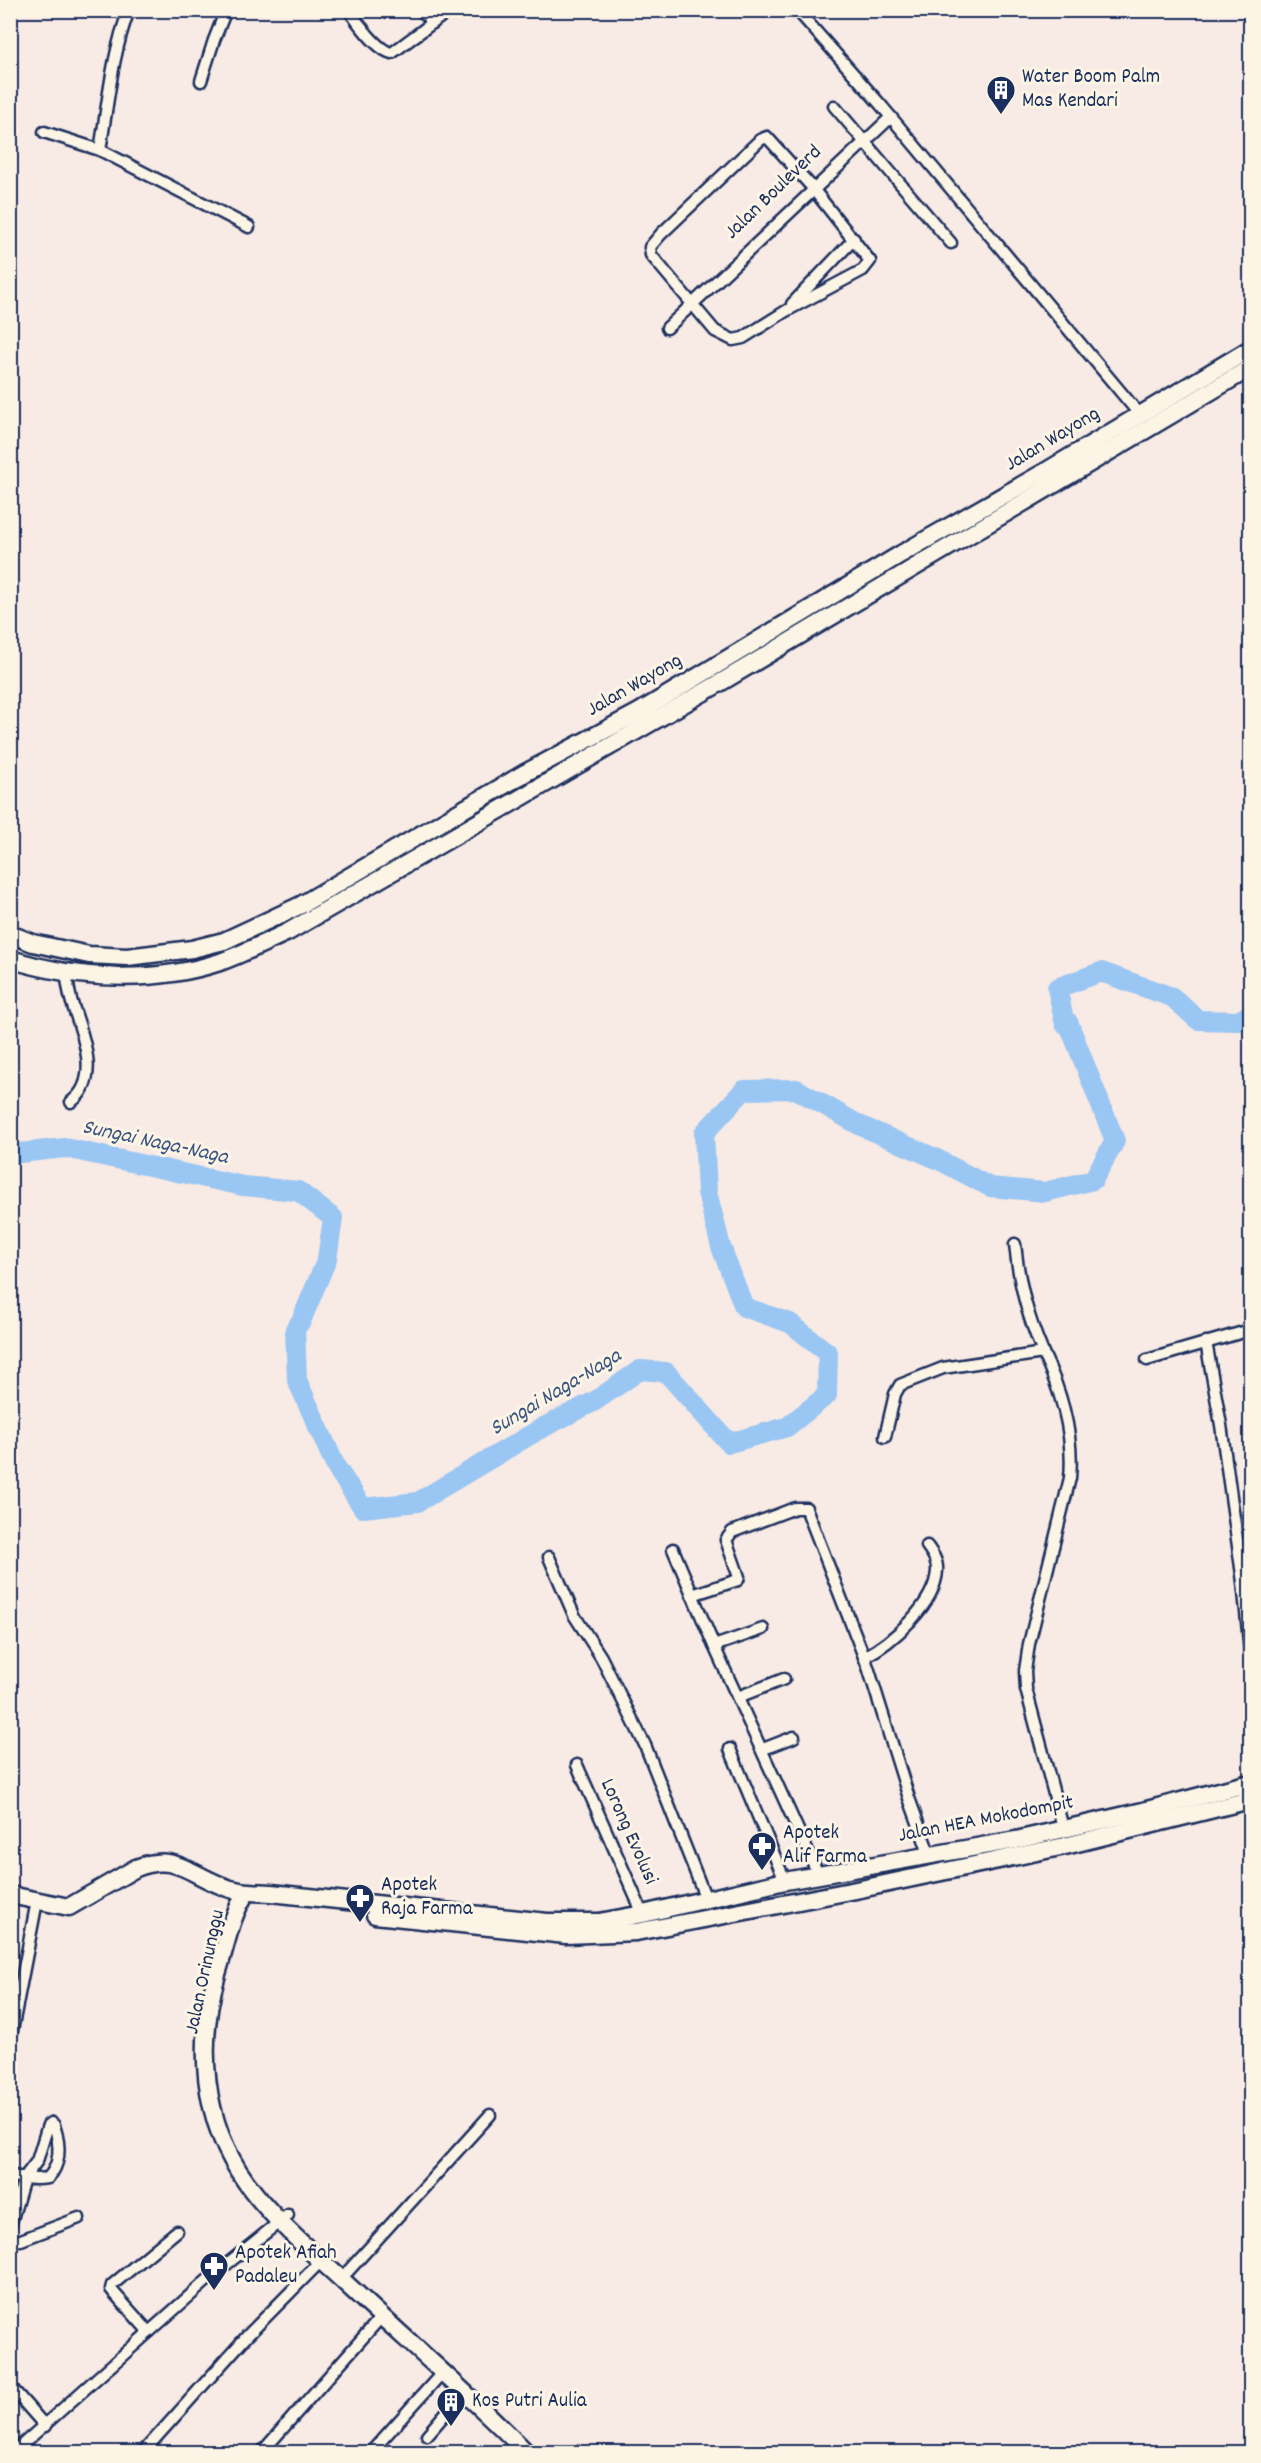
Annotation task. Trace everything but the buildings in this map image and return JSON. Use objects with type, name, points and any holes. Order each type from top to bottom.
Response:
[{"type":"street","points":[[100,150],[123,24],[129,10]]},
{"type":"street","points":[[201,81],[226,10]]},
{"type":"street","points":[[349,10],[369,35],[387,52],[392,53],[450,10]]},
{"type":"street","points":[[421,10],[433,23]]},
{"type":"street","points":[[797,10],[888,114],[1140,415]]},
{"type":"street","points":[[834,106],[951,243]]},
{"type":"street","name":"Jalan Bouleverd","points":[[667,328],[888,114]]},
{"type":"street","points":[[44,132],[100,150],[249,227]]},
{"type":"street","points":[[764,138],[770,139],[811,187],[870,261],[867,267],[742,338],[732,340],[715,331],[651,255],[650,248],[661,234],[764,138]]},
{"type":"street","points":[[786,311],[854,239]]},
{"type":"street","name":"Jalan Wayong","points":[[10,934],[33,944],[89,955],[127,957],[192,949],[224,941],[259,925],[301,905],[525,772],[639,712],[901,554],[1048,470],[1251,349]]},
{"type":"street","name":"Jalan Wayong","points":[[10,959],[66,973],[97,977],[147,975],[218,962],[288,932],[718,684],[1251,368]]},
{"type":"street","points":[[66,973],[87,1053],[82,1089],[71,1102]]},
{"type":"street","points":[[1015,1244],[1019,1285],[1028,1318],[1054,1376],[1064,1411],[1072,1458],[1070,1478],[1024,1671],[1026,1689],[1063,1828]]},
{"type":"street","points":[[1146,1360],[1251,1330]]},
{"type":"street","points":[[1206,1342],[1224,1447],[1251,1652]]},
{"type":"street","points":[[885,1437],[895,1394],[900,1385],[906,1381],[943,1368],[1042,1353]]},
{"type":"street","points":[[692,1595],[738,1580],[739,1577],[726,1540],[732,1532],[795,1508],[806,1508],[864,1657],[930,1856]]},
{"type":"street","points":[[864,1657],[903,1628],[921,1610],[933,1588],[937,1570],[936,1559],[927,1545]]},
{"type":"street","points":[[673,1548],[714,1646],[819,1876]]},
{"type":"street","points":[[549,1557],[574,1615],[601,1657],[645,1745],[706,1899]]},
{"type":"street","points":[[714,1646],[763,1629]]},
{"type":"street","points":[[738,1697],[784,1679]]},
{"type":"street","points":[[763,1749],[794,1737]]},
{"type":"street","points":[[730,1749],[785,1881]]},
{"type":"street","name":"Lorong Evolusi","points":[[577,1765],[643,1914]]},
{"type":"street","name":"Jalan HEA Mokodompit","points":[[246,1893],[271,1893],[547,1922],[599,1922],[785,1881],[930,1856],[1017,1848],[1063,1828],[1143,1811],[1251,1783]]},
{"type":"street","name":"Jalan HEA Mokodompit","points":[[246,1893],[254,1900],[469,1926],[566,1935],[610,1935],[694,1922],[915,1877],[1017,1848],[1251,1800]]},
{"type":"street","points":[[910,1859],[915,1877]]},
{"type":"street","points":[[10,1895],[69,1907],[81,1902],[115,1879],[147,1864],[158,1862],[177,1864],[218,1885],[246,1893]]},
{"type":"street","name":"Jalan Orinunggu","points":[[246,1893],[233,1935],[212,2033],[219,2096],[239,2153],[284,2218],[322,2260],[344,2275],[382,2316],[442,2373],[484,2407],[526,2452]]},
{"type":"street","points":[[10,2041],[37,1901]]},
{"type":"street","points":[[344,2275],[490,2115]]},
{"type":"street","points":[[10,2175],[24,2178],[48,2178],[53,2173],[58,2156],[54,2125],[51,2123],[48,2125],[37,2161],[24,2178],[10,2226]]},
{"type":"street","points":[[10,2241],[21,2240],[79,2218]]},
{"type":"street","points":[[14,2452],[212,2276],[284,2218]]},
{"type":"street","name":"Jalan Orinunggu","points":[[284,2218],[534,2452]]},
{"type":"street","points":[[149,2332],[111,2289],[112,2285],[177,2231]]},
{"type":"street","points":[[143,2452],[248,2335],[322,2260]]},
{"type":"street","points":[[262,2452],[382,2316]]},
{"type":"street","points":[[371,2452],[442,2373]]},
{"type":"street","points":[[10,2386],[45,2426]]},
{"type":"street","points":[[427,2435],[464,2392]]},
{"type":"waterway","name":"Sungai Naga-Naga","points":[[10,1154],[65,1148],[243,1186],[298,1191],[333,1218],[327,1259],[301,1321],[295,1329],[297,1380],[336,1467],[363,1508],[418,1502],[540,1429],[595,1401],[640,1370],[666,1372],[729,1443],[787,1427],[827,1395],[828,1353],[790,1323],[744,1307],[721,1247],[707,1192],[704,1133],[744,1090],[796,1089],[859,1125],[937,1159],[990,1187],[1045,1192],[1093,1180],[1115,1141],[1068,1022],[1065,1024],[1057,988],[1101,972],[1172,997],[1198,1020],[1239,1021],[1250,1014]]},
{"type":"place","name":"Water Boom Palm Mas Kendari","points":[[1001,116]]},
{"type":"place","name":"Apotek Alif Farma","points":[[762,1872]]},
{"type":"place","name":"Apotek Raja Farma","points":[[360,1924]]},
{"type":"place","name":"Apotek Afiah Padaleu","points":[[214,2292]]},
{"type":"place","name":"Kos Putri Aulia","points":[[451,2428]]}]
